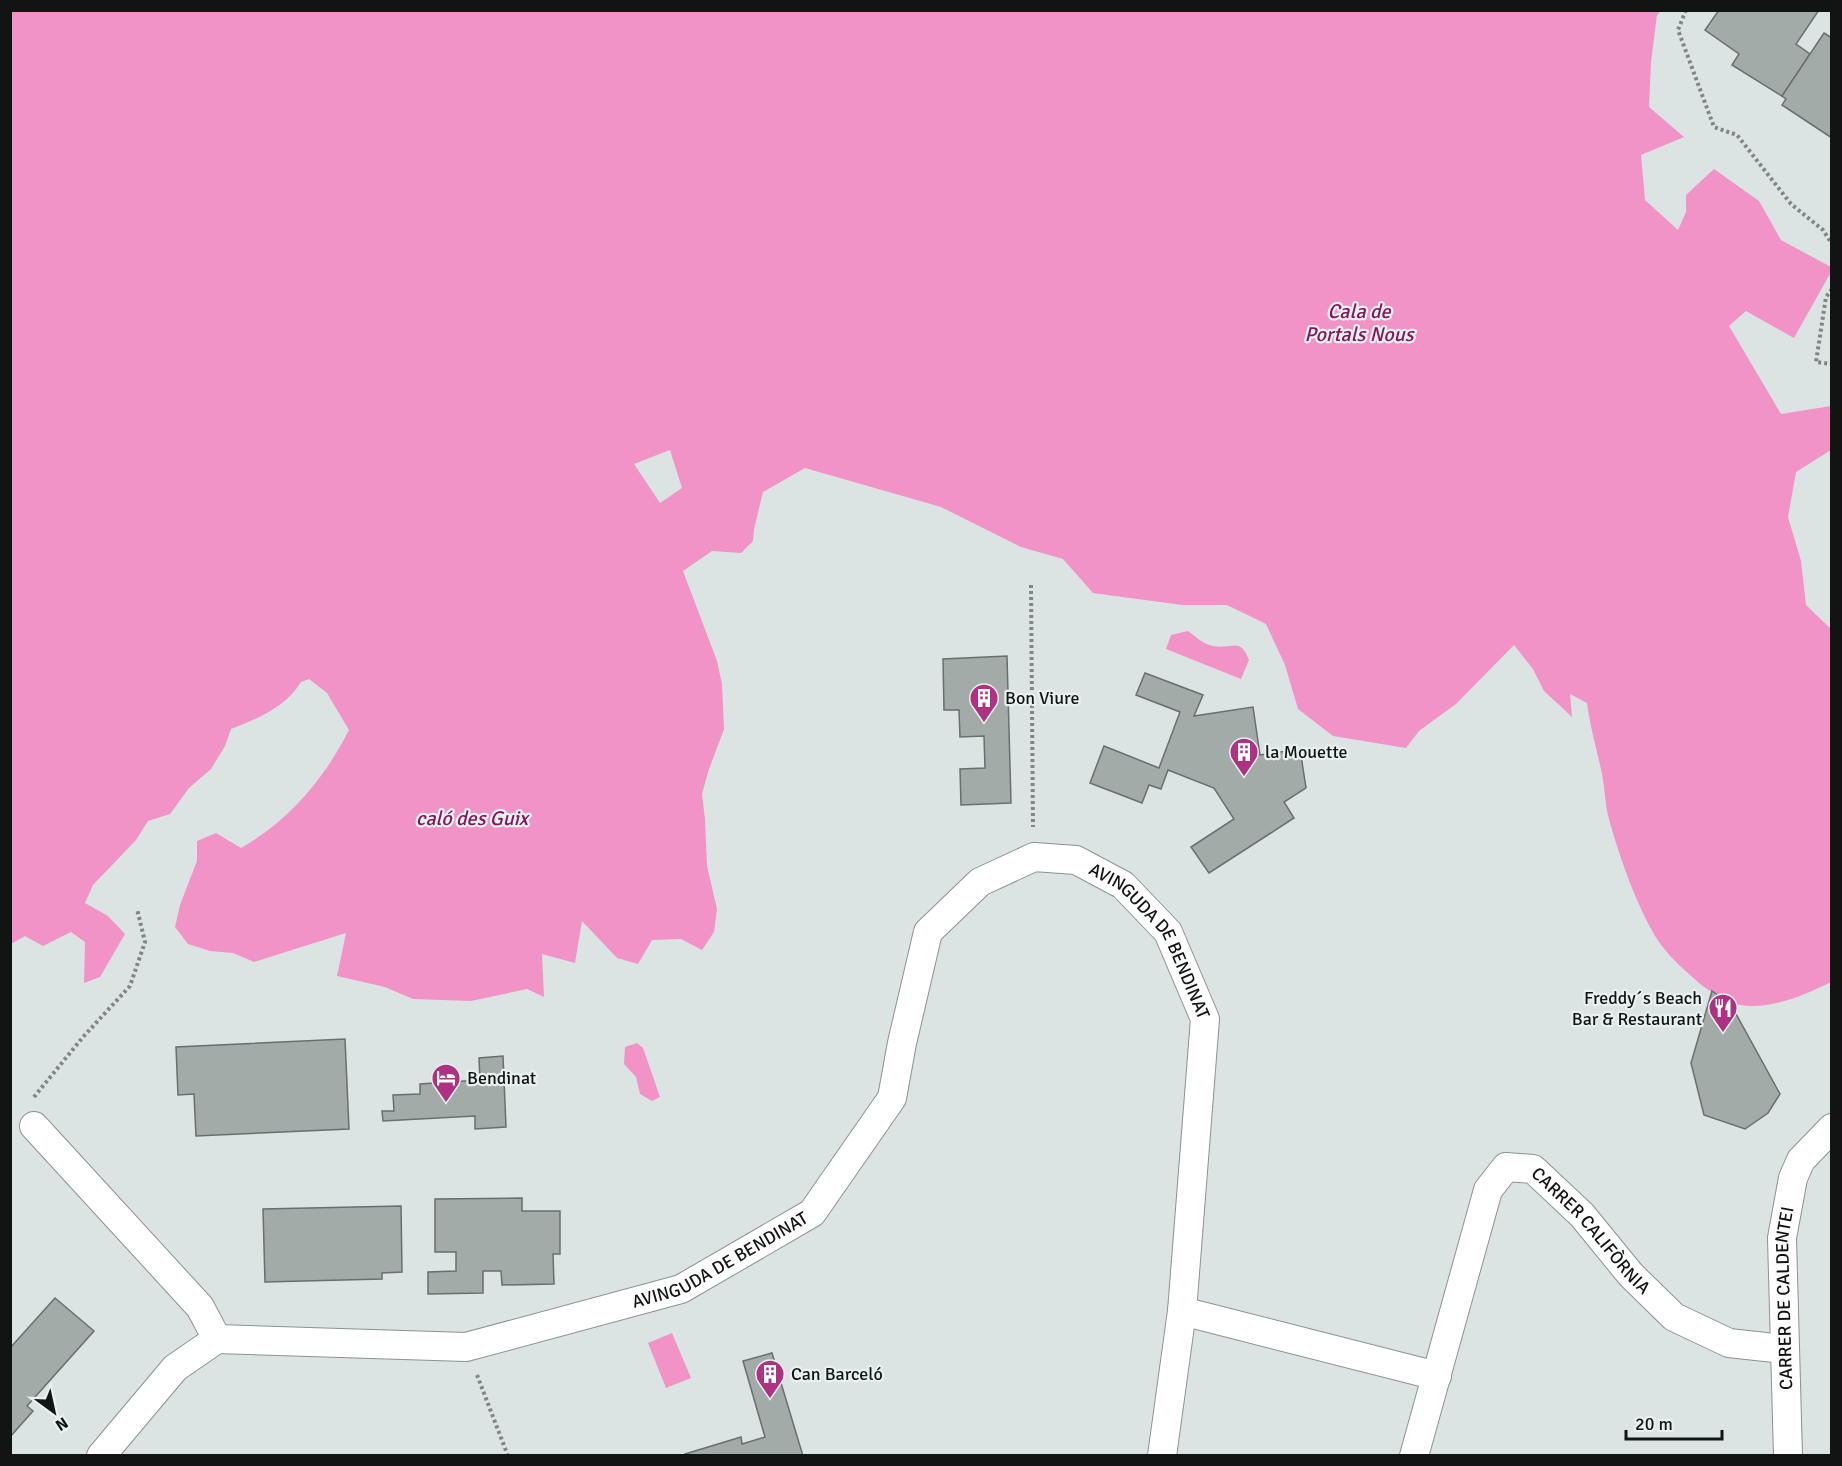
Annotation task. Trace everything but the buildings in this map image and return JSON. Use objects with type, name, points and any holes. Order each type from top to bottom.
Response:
[{"type":"street","name":"AVINGUDA DE BENDINAT","points":[[217,1339],[466,1347],[681,1289],[812,1213],[892,1098],[902,1043],[928,932],[980,882],[1034,857],[1076,861],[1123,885],[1168,932],[1205,1019],[1182,1311],[1162,1455]]},
{"type":"street","points":[[34,1126],[200,1307],[217,1339],[175,1368],[101,1455]]},
{"type":"street","name":"CARRER DE CALDENTEI","points":[[1788,1455],[1782,1238],[1793,1178],[1801,1160],[1832,1128]]},
{"type":"street","name":"CARRER CALIFÒRNIA","points":[[1414,1455],[1488,1190],[1506,1167],[1533,1169],[1582,1215],[1631,1275],[1674,1317],[1729,1342],[1784,1349]]},
{"type":"street","points":[[1182,1311],[1437,1376]]},
{"type":"path","points":[[1686,10],[1677,30],[1714,127],[1737,135],[1791,204],[1823,230],[1832,244]]},
{"type":"path","points":[[1832,289],[1826,297],[1816,362],[1832,364]]},
{"type":"path","points":[[1031,585],[1034,857]]},
{"type":"path","points":[[34,1126],[17,1117],[83,1037],[130,986],[145,942],[137,909]]},
{"type":"path","points":[[477,1375],[508,1455]]},
{"type":"water","points":[[11,11],[1661,11],[1657,15],[1651,62],[1649,107],[1684,137],[1641,155],[1645,200],[1678,230],[1686,212],[1686,195],[1714,169],[1759,201],[1781,240],[1831,267],[1831,272],[1794,338],[1746,311],[1729,326],[1781,414],[1831,406],[1831,450],[1796,472],[1788,517],[1801,561],[1806,605],[1831,629],[1831,982],[1808,993],[1783,1002],[1757,1006],[1727,1002],[1700,984],[1663,948],[1637,899],[1613,834],[1587,703],[1570,694],[1572,717],[1544,691],[1533,669],[1514,645],[1456,704],[1419,731],[1406,748],[1333,736],[1298,709],[1285,665],[1266,624],[1227,605],[1182,605],[1093,593],[1063,559],[1021,547],[941,507],[805,468],[763,492],[753,541],[741,553],[712,551],[683,571],[717,661],[722,684],[724,729],[702,794],[707,866],[717,909],[714,932],[702,950],[681,939],[652,940],[638,964],[617,958],[582,921],[575,963],[542,954],[544,997],[527,989],[471,1001],[413,999],[385,987],[337,976],[346,933],[254,962],[233,953],[210,951],[188,944],[175,927],[180,905],[197,861],[197,841],[216,833],[241,848],[259,837],[304,797],[328,765],[349,730],[327,693],[309,679],[301,682],[295,691],[270,711],[231,729],[225,746],[211,769],[189,788],[170,814],[148,821],[136,840],[93,885],[85,903],[108,916],[125,934],[100,977],[84,983],[85,942],[71,932],[43,946],[25,936],[11,944]],"holes":[[[670,450],[682,488],[660,503],[634,464]]]},
{"type":"water","points":[[1188,631],[1209,645],[1242,648],[1249,660],[1241,679],[1166,649],[1171,635]]},
{"type":"water","points":[[637,1043],[643,1048],[660,1097],[652,1101],[640,1094],[636,1077],[624,1064],[625,1047]]},
{"type":"water","points":[[672,1333],[691,1378],[666,1388],[648,1343]]},
{"type":"place","name":"Bon Viure","points":[[984,724]]},
{"type":"place","name":"la Mouette","points":[[1244,778]]},
{"type":"place","name":"Freddy´s Beach Bar & Restaurant","points":[[1723,1034]]},
{"type":"place","name":"Bendinat","points":[[446,1104]]},
{"type":"place","name":"Can Barceló","points":[[770,1400]]},
{"type":"water label","name":"Cala de Portals Nous","points":[[1359,322]]},
{"type":"water label","name":"caló des Guix","points":[[472,818]]}]
